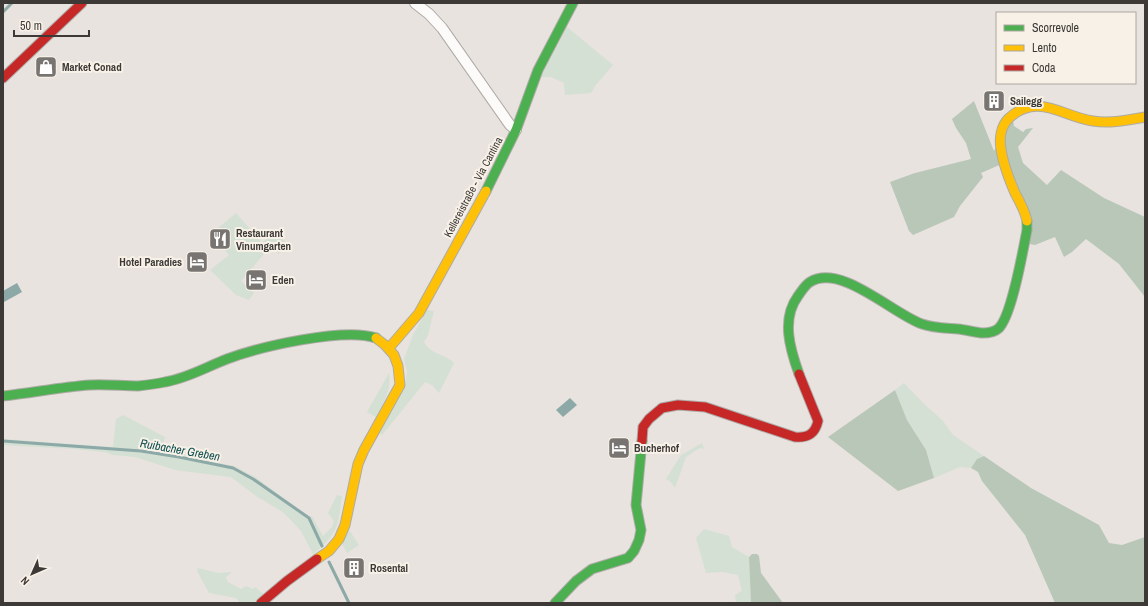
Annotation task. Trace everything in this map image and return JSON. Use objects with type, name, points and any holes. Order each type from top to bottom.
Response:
[{"type":"street","points":[[3,78],[82,3]]},
{"type":"street","points":[[415,3],[429,14],[442,28],[510,125],[516,130]]},
{"type":"street","name":"Kellereistraße - Via Cantina","points":[[395,355],[410,335],[419,313],[489,186],[516,130],[538,70],[572,3]]},
{"type":"street","points":[[554,603],[576,581],[592,568],[628,558],[634,551],[639,540],[641,530],[636,505],[643,426],[646,420],[657,410],[665,406],[676,404],[693,404],[795,437],[803,438],[812,435],[816,430],[818,421],[794,362],[788,324],[789,312],[799,295],[810,282],[834,278],[843,281],[856,287],[904,316],[924,325],[988,333],[1001,327],[1012,296],[1028,223],[1026,215],[1006,170],[1000,147],[1001,129],[1006,119],[1012,114],[1023,108],[1038,106],[1094,121],[1117,121],[1145,117]]},
{"type":"street","name":"Kellereistraße - Via Cantina","points":[[389,348],[419,313]]},
{"type":"street","points":[[3,396],[29,394],[60,388],[91,385],[152,385],[179,379],[237,356],[281,345],[333,335],[358,334],[374,337],[389,348],[395,355],[401,374],[400,385],[364,450],[358,464],[345,525],[339,540],[329,551],[287,581],[261,603]]},
{"type":"green space","points":[[567,27],[613,65],[591,93],[565,95],[564,83],[551,77],[541,77]]},
{"type":"green space","points":[[974,101],[994,151],[1012,114],[1014,126],[1023,132],[1026,129],[1033,128],[1018,147],[1023,163],[1047,185],[1061,170],[1104,198],[1145,217],[1145,297],[1119,264],[1086,239],[1064,257],[1055,237],[1035,245],[1024,243],[1027,230],[1004,163],[981,173],[983,177],[960,206],[954,217],[913,235],[909,231],[890,182],[915,173],[971,159],[966,143],[952,119]]},
{"type":"green space","points":[[236,213],[262,243],[274,232],[287,243],[279,254],[270,247],[241,281],[254,293],[249,300],[236,295],[210,270],[229,255],[223,248],[230,243],[217,229]]},
{"type":"green space","points":[[427,310],[434,311],[428,335],[424,342],[434,352],[446,357],[454,363],[439,393],[432,385],[425,382],[382,435],[380,433],[405,388],[407,372],[404,359],[413,335]]},
{"type":"green space","points":[[389,373],[390,379],[388,391],[376,417],[367,412]]},
{"type":"green space","points":[[904,383],[942,420],[953,435],[984,456],[977,459],[971,468],[960,467],[934,478],[926,450],[907,420],[895,390]]},
{"type":"green space","points":[[895,390],[907,420],[926,450],[934,478],[898,491],[828,437]]},
{"type":"green space","points":[[123,415],[165,437],[161,452],[234,466],[255,477],[310,517],[312,516],[323,536],[332,527],[334,521],[328,513],[337,495],[342,496],[338,522],[332,535],[328,541],[313,554],[301,531],[284,513],[256,496],[231,477],[175,470],[135,457],[113,455],[105,452],[3,445],[3,439],[113,447],[116,419]]},
{"type":"green space","points":[[702,443],[704,449],[700,448],[686,457],[675,488],[670,481],[666,479],[681,455]]},
{"type":"green space","points":[[984,456],[1031,488],[1099,525],[1109,543],[1122,545],[1145,537],[1145,603],[1055,603],[1025,535],[982,481],[978,472],[971,468],[977,459]]},
{"type":"green space","points":[[704,529],[729,536],[732,547],[749,557],[751,603],[736,603],[735,595],[742,591],[738,575],[723,572],[706,573],[696,538]]},
{"type":"green space","points":[[349,530],[359,545],[347,553],[342,544]]},
{"type":"green space","points":[[752,554],[757,554],[759,556],[761,573],[783,603],[751,603],[749,557]]},
{"type":"green space","points":[[198,568],[218,573],[232,572],[226,577],[228,582],[241,589],[246,586],[253,589],[255,587],[267,597],[261,603],[240,603],[236,598],[209,593],[197,571]]},
{"type":"water","points":[[17,283],[22,292],[4,302],[3,291]]},
{"type":"water","points":[[570,398],[577,405],[563,417],[556,410]]},
{"type":"waterway","points":[[3,12],[12,3]]},
{"type":"waterway","name":"Ruibacher Greben","points":[[3,441],[141,451],[233,468],[253,479],[309,518],[322,546]]},
{"type":"waterway","name":"Ruibacher Greben","points":[[329,562],[349,603]]},
{"type":"traffic: fast","points":[[486,191],[516,130],[538,70],[573,3]]},
{"type":"traffic: fast","points":[[799,374],[790,344],[788,324],[790,314],[793,305],[805,287],[810,282],[823,278],[836,279],[851,284],[867,292],[910,319],[922,324],[940,328],[982,333],[991,332],[999,328],[1004,321],[1013,297],[1027,230],[1027,221]]},
{"type":"traffic: fast","points":[[3,396],[90,385],[138,386],[155,384],[181,378],[241,354],[280,344],[344,335],[362,335],[376,338]]},
{"type":"traffic: fast","points":[[555,603],[576,581],[592,569],[628,558],[634,551],[639,540],[641,530],[636,505],[642,441]]},
{"type":"traffic: slow","points":[[1027,221],[1024,210],[1008,177],[1000,145],[1001,132],[1009,118],[1020,110],[1040,106],[1051,108],[1082,119],[1099,122],[1145,117]]},
{"type":"traffic: slow","points":[[389,348],[419,313],[486,191]]},
{"type":"traffic: slow","points":[[317,559],[329,551],[339,539],[345,525],[358,464],[364,450],[400,385],[398,366],[394,355],[376,338]]},
{"type":"traffic: jam","points":[[3,78],[82,3]]},
{"type":"traffic: jam","points":[[642,441],[643,427],[649,419],[662,408],[678,405],[705,407],[795,437],[807,436],[813,432],[818,421],[799,374]]},
{"type":"traffic: jam","points":[[261,603],[287,581],[317,559]]},
{"type":"place","name":"Market Conad","points":[[46,67]]},
{"type":"place","name":"Sailegg","points":[[994,101]]},
{"type":"place","name":"Restaurant Vinumgarten","points":[[220,239]]},
{"type":"place","name":"Hotel Paradies","points":[[197,262]]},
{"type":"place","name":"Eden","points":[[256,280]]},
{"type":"place","name":"Bucherhof","points":[[619,448]]},
{"type":"place","name":"Rosental","points":[[354,568]]}]
